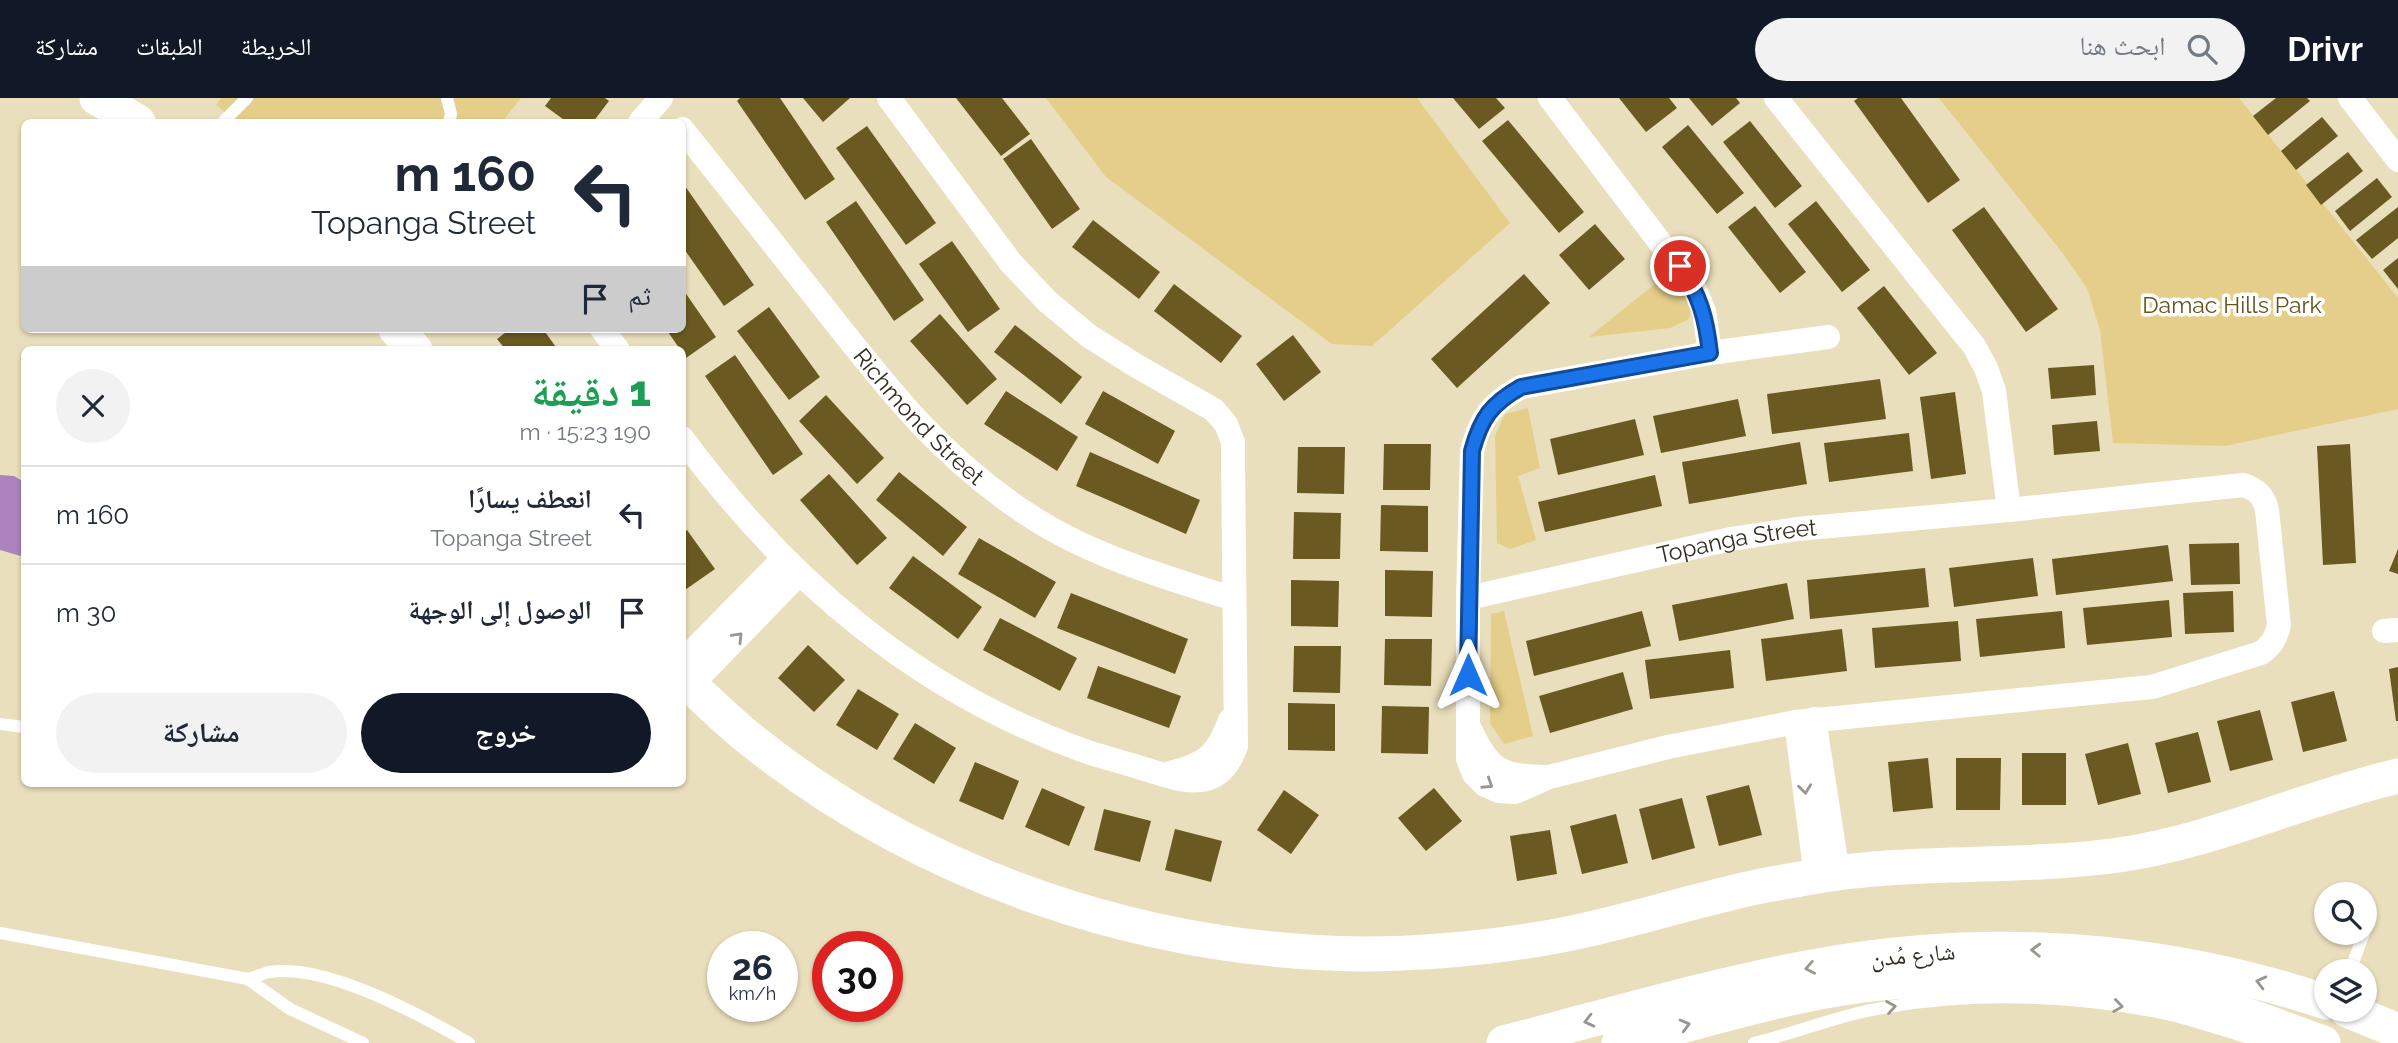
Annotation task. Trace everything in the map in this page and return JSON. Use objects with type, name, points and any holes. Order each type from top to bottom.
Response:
[{"type":"street","points":[[97,98],[133,119]]},
{"type":"street","points":[[686,443],[716,483],[791,566],[863,629],[932,677],[1005,718],[1083,750],[1163,774],[1195,782],[1222,772],[1231,760],[1236,747],[1233,442],[1226,424],[1214,410],[1089,336],[1048,302],[1011,263],[889,98]]},
{"type":"street","points":[[1550,98],[1694,287],[1704,311],[1710,353]]},
{"type":"street","points":[[1776,98],[1974,346],[1994,391],[2009,510]]},
{"type":"street","points":[[2350,98],[2398,160]]},
{"type":"street","points":[[643,119],[660,99],[675,119]]},
{"type":"street","name":"Richmond Street","points":[[686,134],[893,395],[933,439],[977,479],[1026,513],[1078,543],[1132,566],[1234,599]]},
{"type":"street","points":[[400,333],[411,346]]},
{"type":"street","name":"Topanga Street","points":[[1468,598],[1666,553],[1797,529],[2009,510],[2213,487],[2245,502],[2269,532],[2279,625],[2277,637],[2261,653],[2152,687],[1805,720],[1668,747],[1549,777],[1512,775],[1499,770],[1480,750],[1469,727],[1468,598],[1472,451],[1477,430],[1488,412],[1503,397],[1521,387],[1710,353],[1828,337]]},
{"type":"street","points":[[686,674],[791,566]]},
{"type":"street","points":[[686,676],[748,738],[816,787],[886,830],[960,867],[1037,897],[1116,921],[1198,939],[1281,950],[1365,954],[1449,950],[1532,940],[1615,923],[1735,891],[1827,875],[1883,868],[2119,855],[2180,843],[2361,785],[2398,776]]},
{"type":"street","points":[[1805,720],[1827,875]]},
{"type":"street","name":"شارع مُدن","points":[[1504,1043],[1748,981],[1818,966],[1889,955],[1960,950],[2032,949],[2163,961],[2222,972],[2314,998]]},
{"type":"street","name":"شارع مُدن","points":[[1619,1043],[1768,1003],[1816,993],[1913,981],[2011,978],[2124,986],[2179,996],[2234,1011],[2323,1043]]},
{"type":"street","points":[[2376,1022],[2398,1031]]},
{"type":"lane","points":[[226,119],[247,98]]},
{"type":"lane","points":[[447,98],[450,119]]},
{"type":"lane","points":[[0,724],[21,727]]},
{"type":"lane","points":[[0,933],[248,979],[289,1009],[363,1043]]},
{"type":"lane","points":[[248,979],[268,972],[322,976],[404,1009],[469,1043]]},
{"type":"lane","points":[[1754,1043],[1889,1007],[1989,998],[2068,1000],[2136,1008],[2206,1024],[2260,1041],[2279,1037],[2287,1030]]},
{"type":"green space","points":[[221,98],[521,98],[504,119],[233,119],[216,105]]},
{"type":"green space","points":[[1046,98],[1417,98],[1510,223],[1372,346],[1332,344],[1106,177]]},
{"type":"green space","name":"Damac Hills Park","points":[[1939,98],[2239,98],[2398,298],[2398,409],[2225,446],[2113,443],[2100,330],[2087,288],[2064,255]]},
{"type":"green space","points":[[1676,267],[1693,295],[1689,319],[1670,328],[1589,337]]},
{"type":"green space","points":[[1528,408],[1540,468],[1518,476],[1536,540],[1510,549],[1497,543],[1495,436],[1505,414]]},
{"type":"green space","points":[[1504,611],[1533,736],[1504,744],[1490,723],[1491,614]]},
{"type":"shaded area","points":[[0,475],[14,476],[21,480],[21,556],[0,550]]},
{"type":"building","points":[[551,98],[605,98],[609,101],[595,119],[563,119],[545,106]]},
{"type":"building","points":[[740,98],[780,98],[835,179],[805,200],[737,101]]},
{"type":"building","points":[[803,98],[850,98],[823,122]]},
{"type":"building","points":[[956,98],[1002,98],[1030,134],[1001,156]]},
{"type":"building","points":[[1453,98],[1496,98],[1505,108],[1479,129]]},
{"type":"building","points":[[1619,98],[1669,98],[1677,108],[1646,132]]},
{"type":"building","points":[[1689,98],[1736,98],[1740,103],[1712,126]]},
{"type":"building","points":[[1858,98],[1901,98],[1960,180],[1928,203],[1854,101]]},
{"type":"building","points":[[2276,98],[2307,98],[2310,101],[2268,135],[2253,116]]},
{"type":"building","points":[[2322,117],[2338,136],[2296,170],[2281,151]]},
{"type":"building","points":[[1508,120],[1584,212],[1559,233],[1482,141]]},
{"type":"building","points":[[1750,121],[1802,186],[1775,208],[1723,142]]},
{"type":"building","points":[[1688,125],[1744,193],[1717,214],[1662,147]]},
{"type":"building","points":[[867,126],[936,223],[906,245],[836,148]]},
{"type":"building","points":[[1031,139],[1080,209],[1052,229],[1003,159]]},
{"type":"building","points":[[2348,152],[2363,171],[2321,205],[2306,185]]},
{"type":"building","points":[[2377,178],[2392,197],[2350,231],[2335,211]]},
{"type":"building","points":[[686,187],[754,285],[724,306],[686,252]]},
{"type":"building","points":[[856,201],[924,300],[894,321],[826,222]]},
{"type":"building","points":[[1816,201],[1870,270],[1842,292],[1788,224]]},
{"type":"building","points":[[1755,206],[1806,272],[1780,293],[1728,227]]},
{"type":"building","points":[[1984,207],[2058,309],[2026,332],[1952,230]]},
{"type":"building","points":[[2398,207],[2398,238],[2372,259],[2356,240]]},
{"type":"building","points":[[1093,220],[1160,272],[1139,299],[1072,247]]},
{"type":"building","points":[[1595,224],[1625,259],[1589,290],[1559,255]]},
{"type":"building","points":[[952,241],[1000,309],[968,332],[919,264]]},
{"type":"building","points":[[2398,258],[2398,289],[2383,270]]},
{"type":"building","points":[[1524,274],[1550,303],[1457,388],[1431,359]]},
{"type":"building","points":[[1174,284],[1242,336],[1221,363],[1154,311]]},
{"type":"building","points":[[1884,286],[1937,353],[1909,375],[1857,308]]},
{"type":"building","points":[[686,294],[716,337],[686,358],[686,346],[678,346],[669,333],[686,333]]},
{"type":"building","points":[[769,307],[820,377],[789,400],[737,331]]},
{"type":"building","points":[[940,314],[997,379],[967,405],[910,341]]},
{"type":"building","points":[[1015,325],[1082,377],[1061,404],[994,352]]},
{"type":"building","points":[[505,333],[546,333],[555,346],[503,346],[497,339]]},
{"type":"building","points":[[1293,335],[1321,372],[1284,401],[1256,364]]},
{"type":"building","points":[[735,355],[803,454],[773,475],[705,376]]},
{"type":"building","points":[[2094,365],[2096,395],[2051,399],[2048,368]]},
{"type":"building","points":[[1880,379],[1886,419],[1772,434],[1767,394]]},
{"type":"building","points":[[1006,391],[1078,437],[1057,471],[984,424]]},
{"type":"building","points":[[1103,391],[1175,431],[1158,464],[1085,424]]},
{"type":"building","points":[[1955,392],[1966,474],[1931,479],[1920,397]]},
{"type":"building","points":[[826,395],[884,458],[857,484],[799,421]]},
{"type":"building","points":[[1738,399],[1746,436],[1661,453],[1653,416]]},
{"type":"building","points":[[1635,419],[1644,455],[1558,475],[1550,439]]},
{"type":"building","points":[[2097,421],[2100,451],[2054,455],[2052,425]]},
{"type":"building","points":[[1909,433],[1913,471],[1829,482],[1824,443]]},
{"type":"building","points":[[1800,442],[1807,484],[1689,504],[1682,462]]},
{"type":"building","points":[[1384,444],[1431,444],[1430,490],[1383,490]]},
{"type":"building","points":[[2350,444],[2356,563],[2323,565],[2317,446]]},
{"type":"building","points":[[1298,447],[1345,447],[1344,494],[1297,493]]},
{"type":"building","points":[[1090,452],[1200,500],[1186,534],[1076,486]]},
{"type":"building","points":[[899,472],[967,527],[943,556],[876,500]]},
{"type":"building","points":[[829,474],[887,538],[857,565],[800,500]]},
{"type":"building","points":[[1655,475],[1662,506],[1545,532],[1538,502]]},
{"type":"building","points":[[1381,505],[1428,506],[1428,552],[1380,551]]},
{"type":"building","points":[[1294,512],[1341,513],[1340,559],[1293,559]]},
{"type":"building","points":[[686,531],[715,569],[686,589]]},
{"type":"building","points":[[979,538],[1056,582],[1035,618],[958,574]]},
{"type":"building","points":[[2239,543],[2240,584],[2191,585],[2189,544]]},
{"type":"building","points":[[2168,545],[2173,581],[2056,595],[2052,559]]},
{"type":"building","points":[[2398,549],[2398,574],[2389,571]]},
{"type":"building","points":[[913,556],[982,607],[958,639],[889,588]]},
{"type":"building","points":[[2033,558],[2038,596],[1954,607],[1949,568]]},
{"type":"building","points":[[1925,568],[1929,607],[1810,619],[1807,580]]},
{"type":"building","points":[[1385,570],[1433,571],[1432,617],[1385,616]]},
{"type":"building","points":[[1291,580],[1339,581],[1338,627],[1291,626]]},
{"type":"building","points":[[1787,583],[1794,619],[1679,641],[1672,605]]},
{"type":"building","points":[[2233,591],[2234,632],[2185,634],[2183,593]]},
{"type":"building","points":[[1071,593],[1188,639],[1175,674],[1057,628]]},
{"type":"building","points":[[2169,600],[2172,637],[2087,645],[2083,608]]},
{"type":"building","points":[[1642,611],[1651,646],[1534,676],[1526,641]]},
{"type":"building","points":[[2062,611],[2065,648],[1980,657],[1976,619]]},
{"type":"building","points":[[1000,618],[1077,658],[1060,691],[983,650]]},
{"type":"building","points":[[1958,621],[1961,661],[1875,668],[1872,628]]},
{"type":"building","points":[[1842,629],[1847,671],[1766,681],[1761,639]]},
{"type":"building","points":[[1385,639],[1432,639],[1431,686],[1384,685]]},
{"type":"building","points":[[808,645],[845,680],[814,712],[778,678]]},
{"type":"building","points":[[1294,646],[1341,646],[1340,693],[1293,692]]},
{"type":"building","points":[[1730,650],[1734,688],[1650,699],[1645,660]]},
{"type":"building","points":[[1098,666],[1181,696],[1169,728],[1087,698]]},
{"type":"building","points":[[2398,667],[2398,721],[2396,721],[2389,669]]},
{"type":"building","points":[[1623,672],[1633,709],[1550,733],[1539,696]]},
{"type":"building","points":[[858,689],[899,714],[877,750],[836,725]]},
{"type":"building","points":[[2334,691],[2347,741],[2303,752],[2291,702]]},
{"type":"building","points":[[1288,703],[1335,704],[1335,751],[1288,750]]},
{"type":"building","points":[[1382,706],[1429,707],[1428,754],[1381,753]]},
{"type":"building","points":[[2260,710],[2273,760],[2230,771],[2217,721]]},
{"type":"building","points":[[915,723],[956,748],[934,784],[893,759]]},
{"type":"building","points":[[2198,732],[2211,782],[2168,793],[2155,743]]},
{"type":"building","points":[[2128,743],[2141,794],[2098,805],[2085,754]]},
{"type":"building","points":[[2022,753],[2066,753],[2066,805],[2022,805]]},
{"type":"building","points":[[1928,758],[1933,808],[1893,812],[1888,762]]},
{"type":"building","points":[[1956,758],[2001,758],[2000,810],[1956,810]]},
{"type":"building","points":[[975,762],[1019,781],[1003,820],[959,801]]},
{"type":"building","points":[[1749,785],[1762,835],[1719,846],[1706,796]]},
{"type":"building","points":[[1042,788],[1085,807],[1069,846],[1025,827]]},
{"type":"building","points":[[1434,788],[1462,821],[1426,851],[1398,818]]},
{"type":"building","points":[[1284,790],[1319,815],[1291,854],[1257,830]]},
{"type":"building","points":[[1682,798],[1695,848],[1652,860],[1639,809]]},
{"type":"building","points":[[1104,809],[1151,821],[1140,862],[1094,850]]},
{"type":"building","points":[[1616,814],[1628,863],[1582,874],[1570,826]]},
{"type":"building","points":[[1175,829],[1222,841],[1211,882],[1165,870]]},
{"type":"building","points":[[1550,830],[1557,874],[1517,881],[1510,836]]},
{"type":"route","points":[[1468,675],[1472,451],[1477,430],[1488,412],[1503,397],[1521,387],[1710,353],[1704,311],[1694,287],[1680,266]]}]
